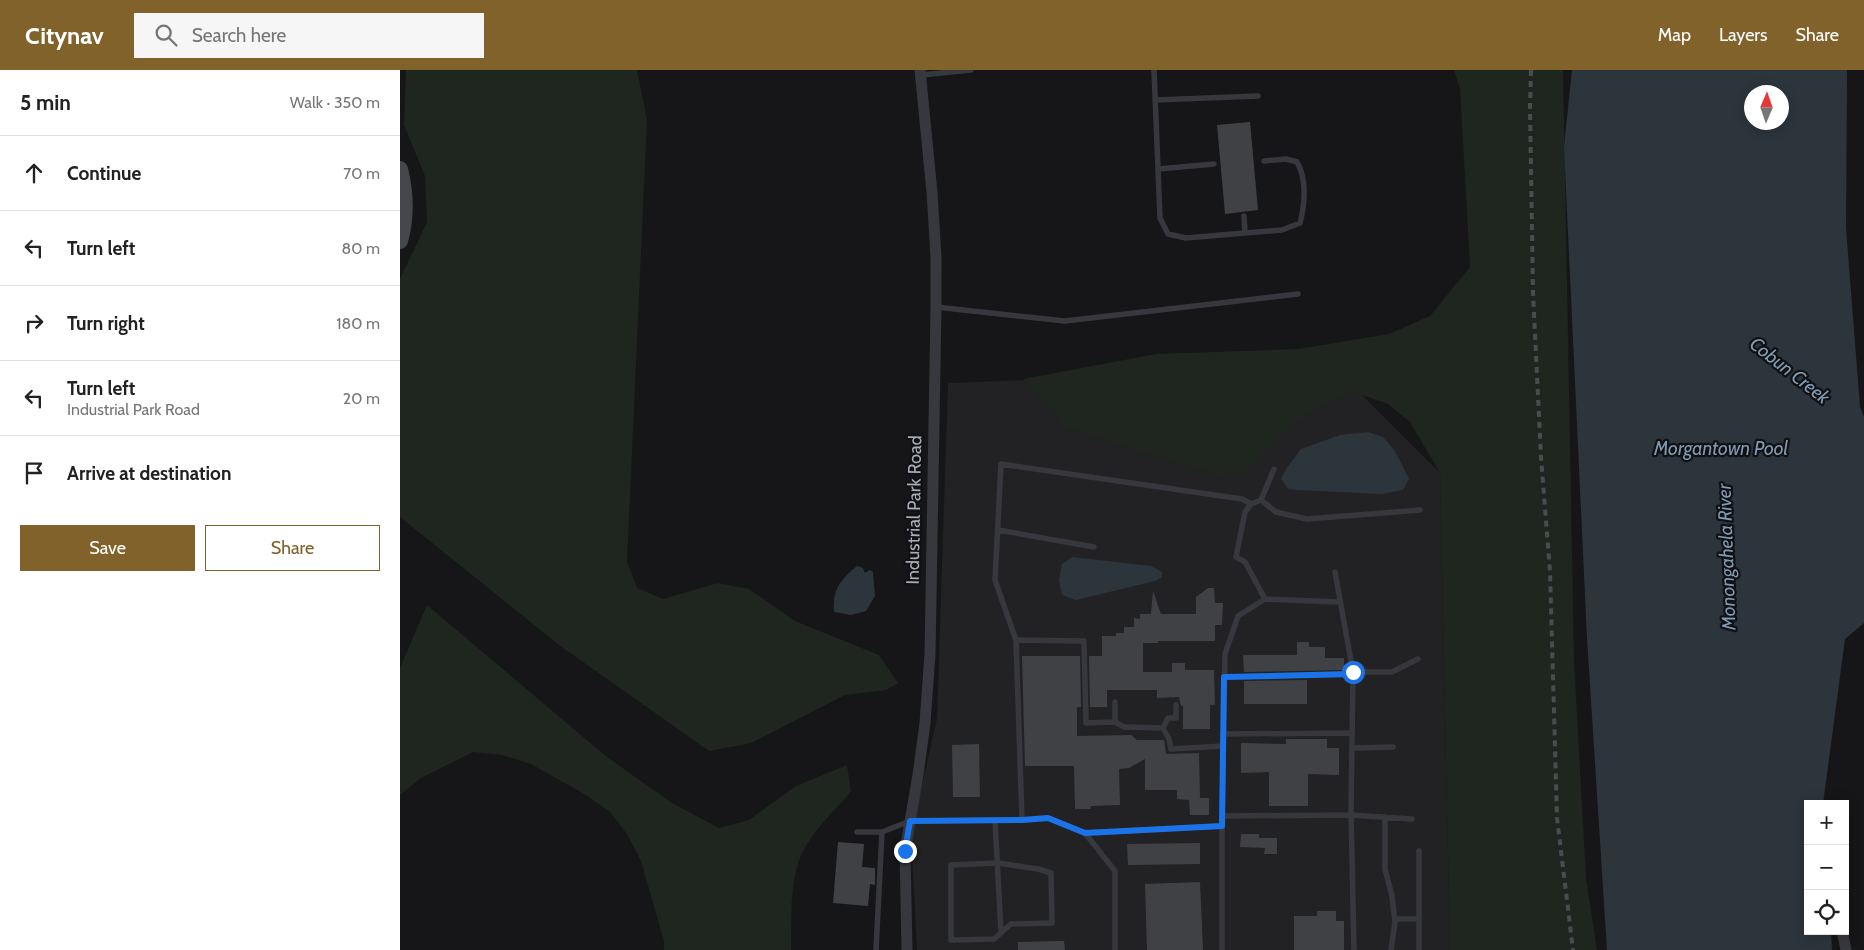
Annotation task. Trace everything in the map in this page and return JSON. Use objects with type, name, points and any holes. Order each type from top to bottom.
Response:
[{"type":"street","name":"Industrial Park Road","points":[[907,950],[905,851],[924,732],[930,654],[936,306],[936,257],[920,73]]},
{"type":"street","points":[[400,169],[406,207],[400,241]]},
{"type":"street","points":[[1843,935],[1846,950]]},
{"type":"lane","points":[[920,73],[971,70]]},
{"type":"lane","points":[[1154,70],[1160,218],[1168,234],[1186,238],[1282,230],[1300,223],[1304,206],[1302,170],[1297,162],[1286,160],[1264,161]]},
{"type":"lane","points":[[1155,100],[1258,96]]},
{"type":"lane","points":[[1158,169],[1214,164]]},
{"type":"lane","points":[[1244,216],[1245,233]]},
{"type":"lane","points":[[936,306],[1065,320],[1298,294]]},
{"type":"lane","points":[[1022,820],[1016,640],[996,580],[1000,464],[1242,499],[1251,504]]},
{"type":"lane","points":[[1265,599],[1245,562],[1236,556],[1245,512],[1251,504],[1261,500],[1274,469]]},
{"type":"lane","points":[[1261,500],[1276,512],[1307,519],[1420,510]]},
{"type":"lane","points":[[998,530],[1094,547]]},
{"type":"lane","points":[[1335,572],[1353,673],[1351,815],[1354,950]]},
{"type":"lane","points":[[1222,950],[1224,654],[1238,616],[1265,599],[1339,602]]},
{"type":"lane","points":[[1016,640],[1084,641],[1086,723],[1115,722],[1124,727],[1162,728]]},
{"type":"lane","points":[[1224,677],[1392,672],[1418,659]]},
{"type":"lane","points":[[1115,722],[1116,702]]},
{"type":"lane","points":[[1162,728],[1168,718],[1176,718],[1176,704]]},
{"type":"lane","points":[[1162,728],[1169,739],[1171,749],[1223,746]]},
{"type":"lane","points":[[1223,734],[1352,733]]},
{"type":"lane","points":[[1352,748],[1393,747]]},
{"type":"lane","points":[[1222,816],[1351,815],[1412,819]]},
{"type":"lane","points":[[1385,817],[1384,869],[1392,896],[1395,919],[1391,950]]},
{"type":"lane","points":[[857,832],[882,832],[910,821],[1048,818],[1085,833],[1222,826]]},
{"type":"lane","points":[[995,820],[1001,932]]},
{"type":"lane","points":[[876,950],[882,832]]},
{"type":"lane","points":[[1085,833],[1115,871],[1116,950]]},
{"type":"lane","points":[[1419,851],[1419,950]]},
{"type":"lane","points":[[998,863],[1038,869],[1051,873],[1052,923],[1011,924],[994,939],[951,940],[951,865],[998,863]]},
{"type":"lane","points":[[1395,919],[1419,919]]},
{"type":"shaded area","points":[[406,70],[637,70],[647,120],[627,562],[637,588],[663,599],[718,583],[749,589],[795,621],[879,655],[898,683],[886,690],[845,695],[751,743],[709,751],[559,645],[400,517],[400,279],[427,222],[425,176],[404,125]]},
{"type":"shaded area","points":[[1454,70],[1563,70],[1574,660],[1586,878],[1597,950],[1450,950],[1440,473],[1410,422],[1388,404],[1362,395],[1346,394],[1320,406],[1297,422],[1246,471],[1220,476],[1066,428],[1023,379],[1156,354],[1299,349],[1389,334],[1430,316],[1470,267],[1460,89]]},
{"type":"shaded area","points":[[1336,369],[1440,473],[1450,950],[917,950],[911,833],[937,719],[948,383]]},
{"type":"shaded area","points":[[427,605],[607,757],[672,803],[719,828],[749,820],[796,786],[847,765],[851,791],[810,840],[796,869],[792,904],[791,950],[664,950],[664,941],[641,861],[627,834],[610,812],[586,795],[531,764],[502,755],[473,752],[421,778],[400,795],[400,668]]},
{"type":"water","name":"Morgantown Pool","points":[[1572,70],[1847,70],[1846,228],[1860,407],[1864,417],[1864,623],[1845,639],[1824,800],[1804,800],[1804,935],[1831,935],[1832,950],[1607,950],[1587,638],[1564,147]]},
{"type":"water","points":[[1368,432],[1383,437],[1395,451],[1409,479],[1403,490],[1382,494],[1297,490],[1288,489],[1281,479],[1301,449],[1340,435]]},
{"type":"water","points":[[1072,557],[1151,566],[1162,572],[1162,577],[1155,581],[1076,600],[1062,595],[1059,580],[1062,564]]},
{"type":"water","points":[[857,566],[863,568],[865,573],[870,570],[873,572],[875,596],[866,611],[851,615],[834,612],[834,598],[838,586]]},
{"type":"building","points":[[1250,122],[1258,210],[1225,214],[1217,125]]},
{"type":"building","points":[[1208,588],[1214,588],[1215,603],[1223,603],[1222,625],[1215,625],[1215,641],[1158,641],[1158,643],[1143,643],[1143,672],[1172,672],[1172,663],[1185,663],[1185,670],[1214,670],[1215,705],[1210,705],[1210,729],[1183,729],[1183,706],[1181,706],[1179,697],[1157,698],[1157,690],[1107,690],[1107,707],[1090,707],[1089,656],[1102,656],[1102,636],[1116,636],[1116,633],[1124,633],[1124,627],[1134,627],[1134,618],[1140,619],[1140,614],[1151,614],[1153,591],[1161,614],[1196,614],[1196,597]]},
{"type":"building","points":[[1297,642],[1309,642],[1309,647],[1325,647],[1325,658],[1344,658],[1344,670],[1244,672],[1243,655],[1297,655]]},
{"type":"building","points":[[1022,656],[1080,656],[1081,707],[1077,707],[1077,736],[1131,735],[1137,740],[1164,740],[1166,754],[1199,753],[1200,798],[1209,798],[1209,815],[1190,815],[1189,800],[1177,799],[1177,790],[1145,790],[1145,759],[1129,768],[1119,769],[1120,805],[1091,806],[1090,809],[1075,809],[1074,766],[1025,766]]},
{"type":"building","points":[[1307,680],[1307,704],[1244,704],[1244,681]]},
{"type":"building","points":[[1286,739],[1327,739],[1327,748],[1339,748],[1339,775],[1308,774],[1308,806],[1269,806],[1269,772],[1241,773],[1241,743],[1286,744]]},
{"type":"building","points":[[979,744],[980,797],[953,797],[952,745]]},
{"type":"building","points":[[1241,834],[1259,834],[1259,838],[1277,838],[1277,854],[1264,854],[1265,848],[1240,847]]},
{"type":"building","points":[[838,842],[864,844],[862,867],[875,868],[875,885],[870,884],[868,906],[833,903]]},
{"type":"building","points":[[1200,843],[1200,864],[1128,865],[1127,844]]},
{"type":"building","points":[[1200,882],[1203,950],[1147,950],[1145,884]]},
{"type":"building","points":[[1317,911],[1336,911],[1336,921],[1344,921],[1344,950],[1294,950],[1294,916],[1317,916]]},
{"type":"building","points":[[1064,941],[1065,950],[1018,950],[1018,942]]},
{"type":"railway","points":[[1531,70],[1533,293],[1541,457],[1550,571],[1557,818],[1573,950]]},
{"type":"route","points":[[905,851],[910,821],[1048,818],[1085,833],[1222,826],[1224,677],[1353,674],[1353,672]]},
{"type":"water label","name":"Cobun Creek","points":[[1790,370]]},
{"type":"water label","name":"Monongahela River","points":[[1726,557]]}]
